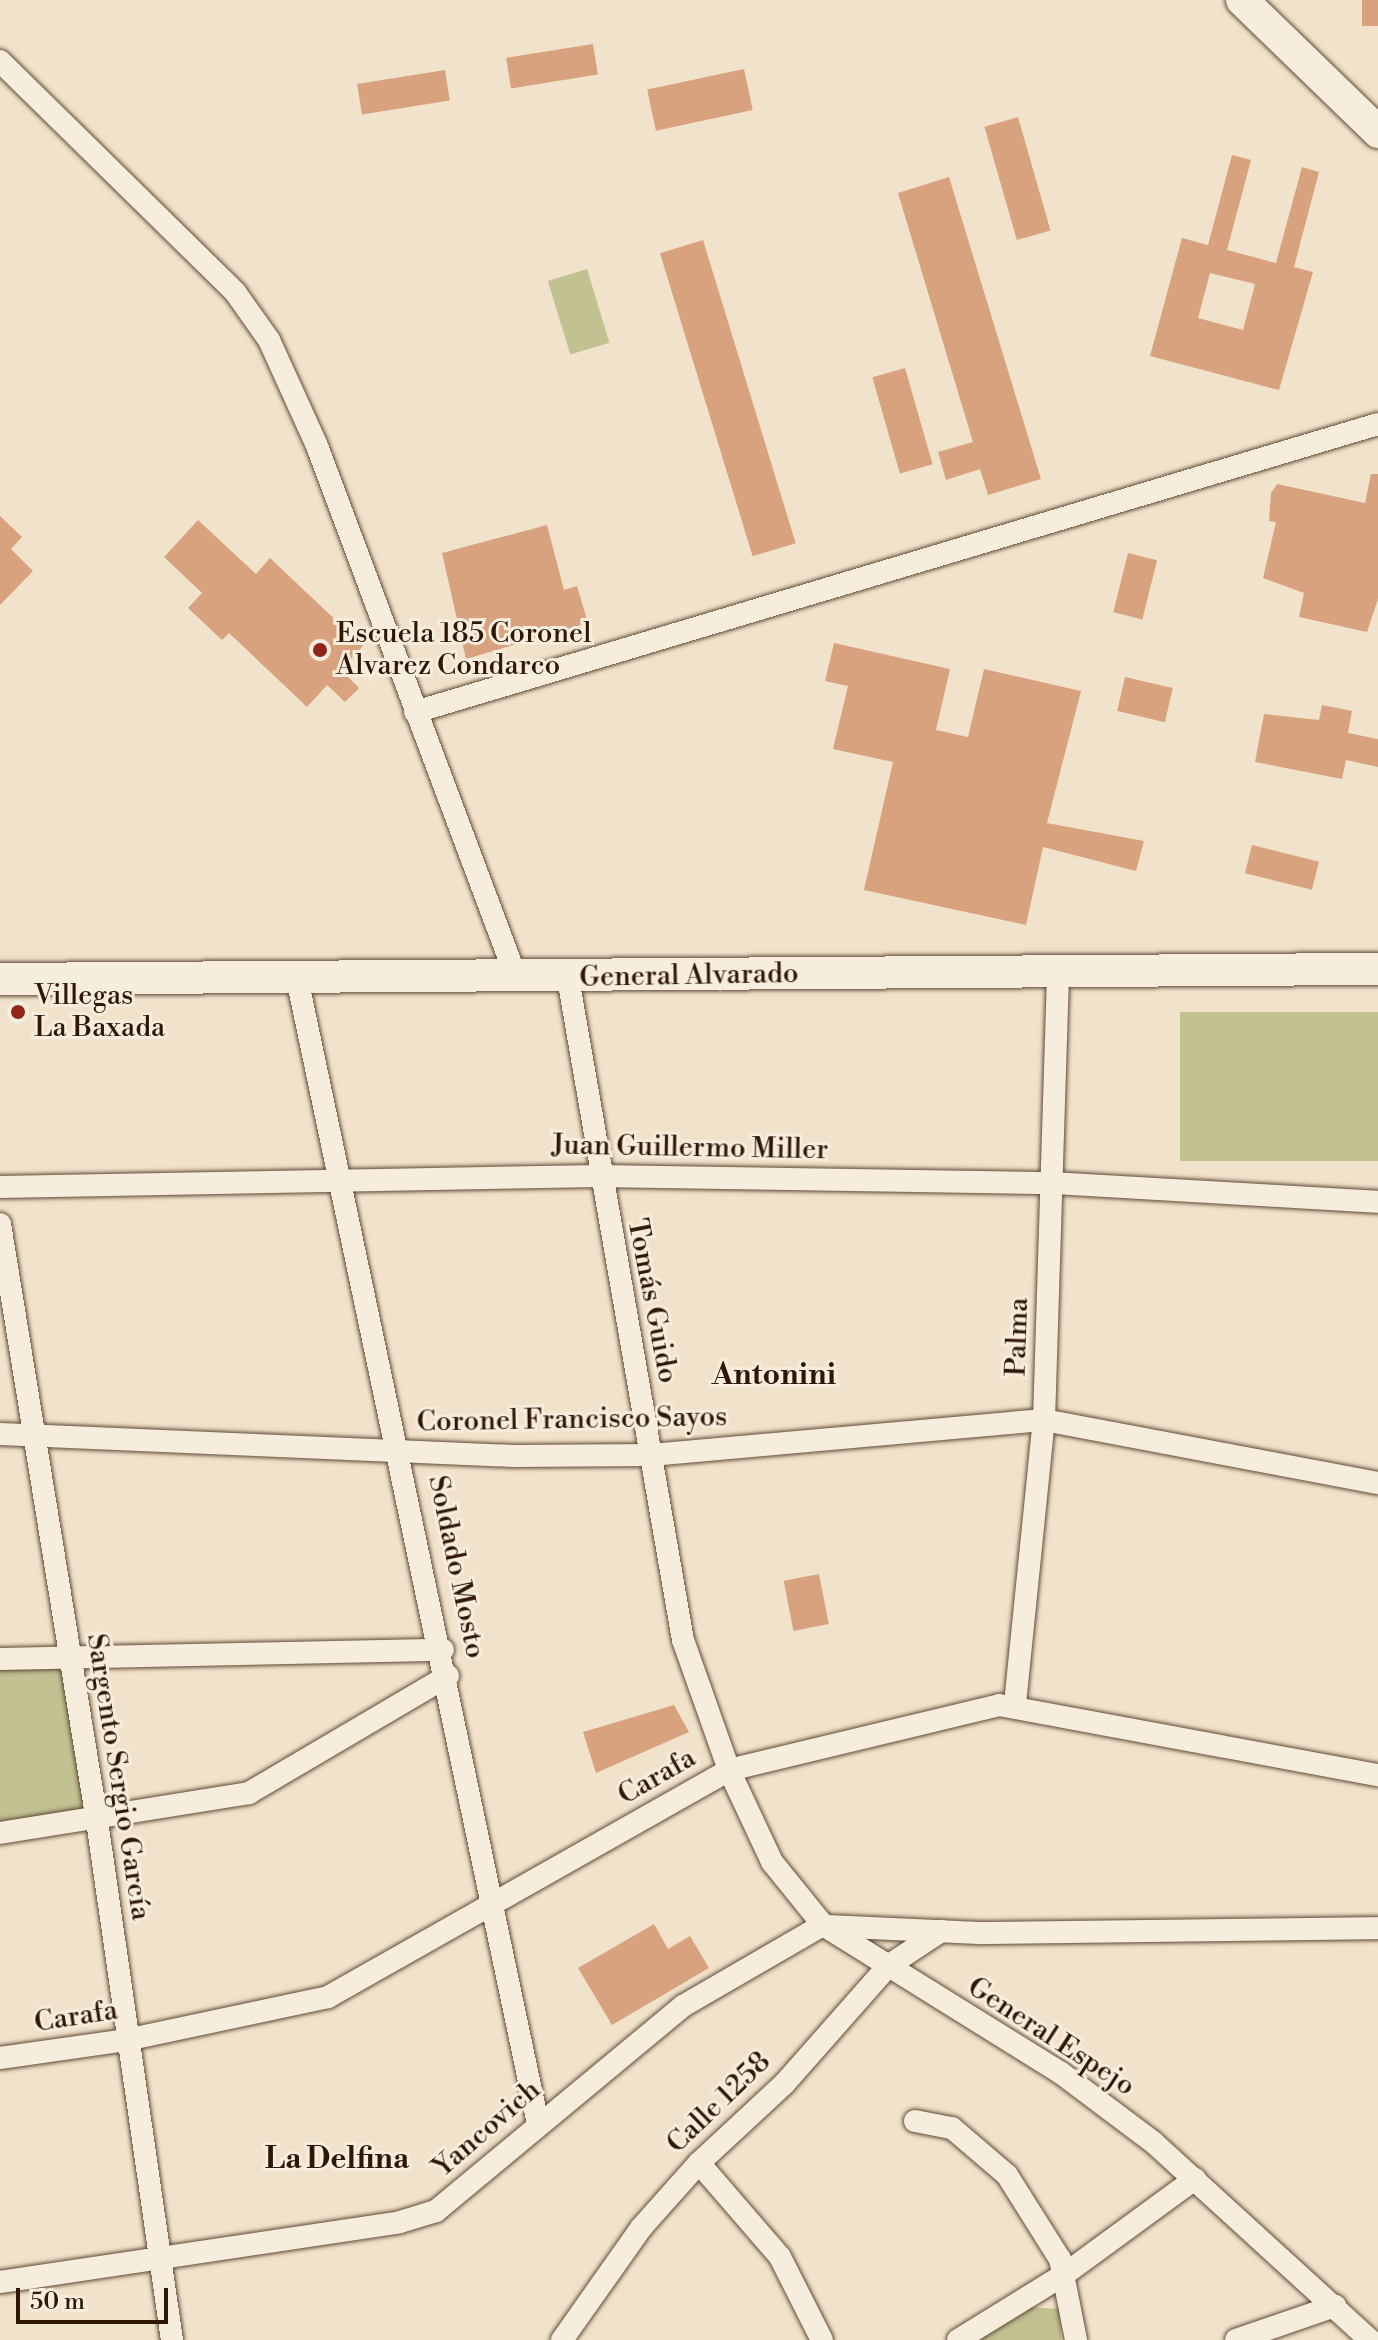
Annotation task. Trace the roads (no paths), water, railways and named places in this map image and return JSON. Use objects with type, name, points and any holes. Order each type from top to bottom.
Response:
[{"type":"street","points":[[1242,0],[1378,132]]},
{"type":"street","points":[[0,61],[235,292],[269,340],[317,446],[516,977]]},
{"type":"street","points":[[415,712],[1378,424]]},
{"type":"street","name":"General Alvarado","points":[[0,979],[568,978],[1058,970],[1378,969]]},
{"type":"street","name":"Palma","points":[[1015,1704],[1044,1420],[1058,970]]},
{"type":"street","name":"Soldado Mosto","points":[[297,978],[338,1179],[443,1650],[538,2124]]},
{"type":"street","name":"Tomás Guido","points":[[568,978],[598,1176],[683,1640],[729,1770]]},
{"type":"street","name":"Juan Guillermo Miller","points":[[0,1187],[598,1176],[1053,1183],[1378,1202]]},
{"type":"street","name":"Sargento Sergio García","points":[[0,1224],[97,1821],[126,2040],[172,2340]]},
{"type":"street","name":"Coronel Francisco Sayos","points":[[0,1434],[401,1452],[651,1455],[1044,1420],[1378,1483]]},
{"type":"street","points":[[0,1659],[443,1650]]},
{"type":"street","points":[[0,1833],[97,1821],[249,1793],[448,1676]]},
{"type":"street","name":"Carafa","points":[[0,2058],[126,2040],[328,1997],[496,1906],[729,1770],[1015,1704],[1378,1775]]},
{"type":"street","name":"General Espejo","points":[[729,1770],[772,1862],[823,1925],[1111,2108],[1195,2179],[1370,2340]]},
{"type":"street","points":[[823,1925],[941,1931],[1378,1928]]},
{"type":"street","name":"Yancovich","points":[[0,2282],[159,2261],[420,2218],[451,2200],[538,2124],[683,2006],[823,1925]]},
{"type":"street","name":"Calle 1258","points":[[562,2340],[641,2228],[699,2163],[785,2083],[888,1966],[941,1931]]},
{"type":"street","points":[[915,2121],[952,2128],[994,2159],[1065,2274],[1076,2340]]},
{"type":"street","points":[[699,2163],[780,2257],[822,2340]]},
{"type":"street","points":[[958,2340],[1065,2274],[1195,2179]]},
{"type":"street","points":[[1236,2340],[1335,2306]]},
{"type":"place","name":"Escuela 185 Coronel Alvarez Condarco","points":[[320,650]]},
{"type":"place","name":"Villegas La Baxada","points":[[18,1012]]},
{"type":"district","name":"Antonini","points":[[774,1375]]},
{"type":"district","name":"La Delfina","points":[[337,2159]]}]
